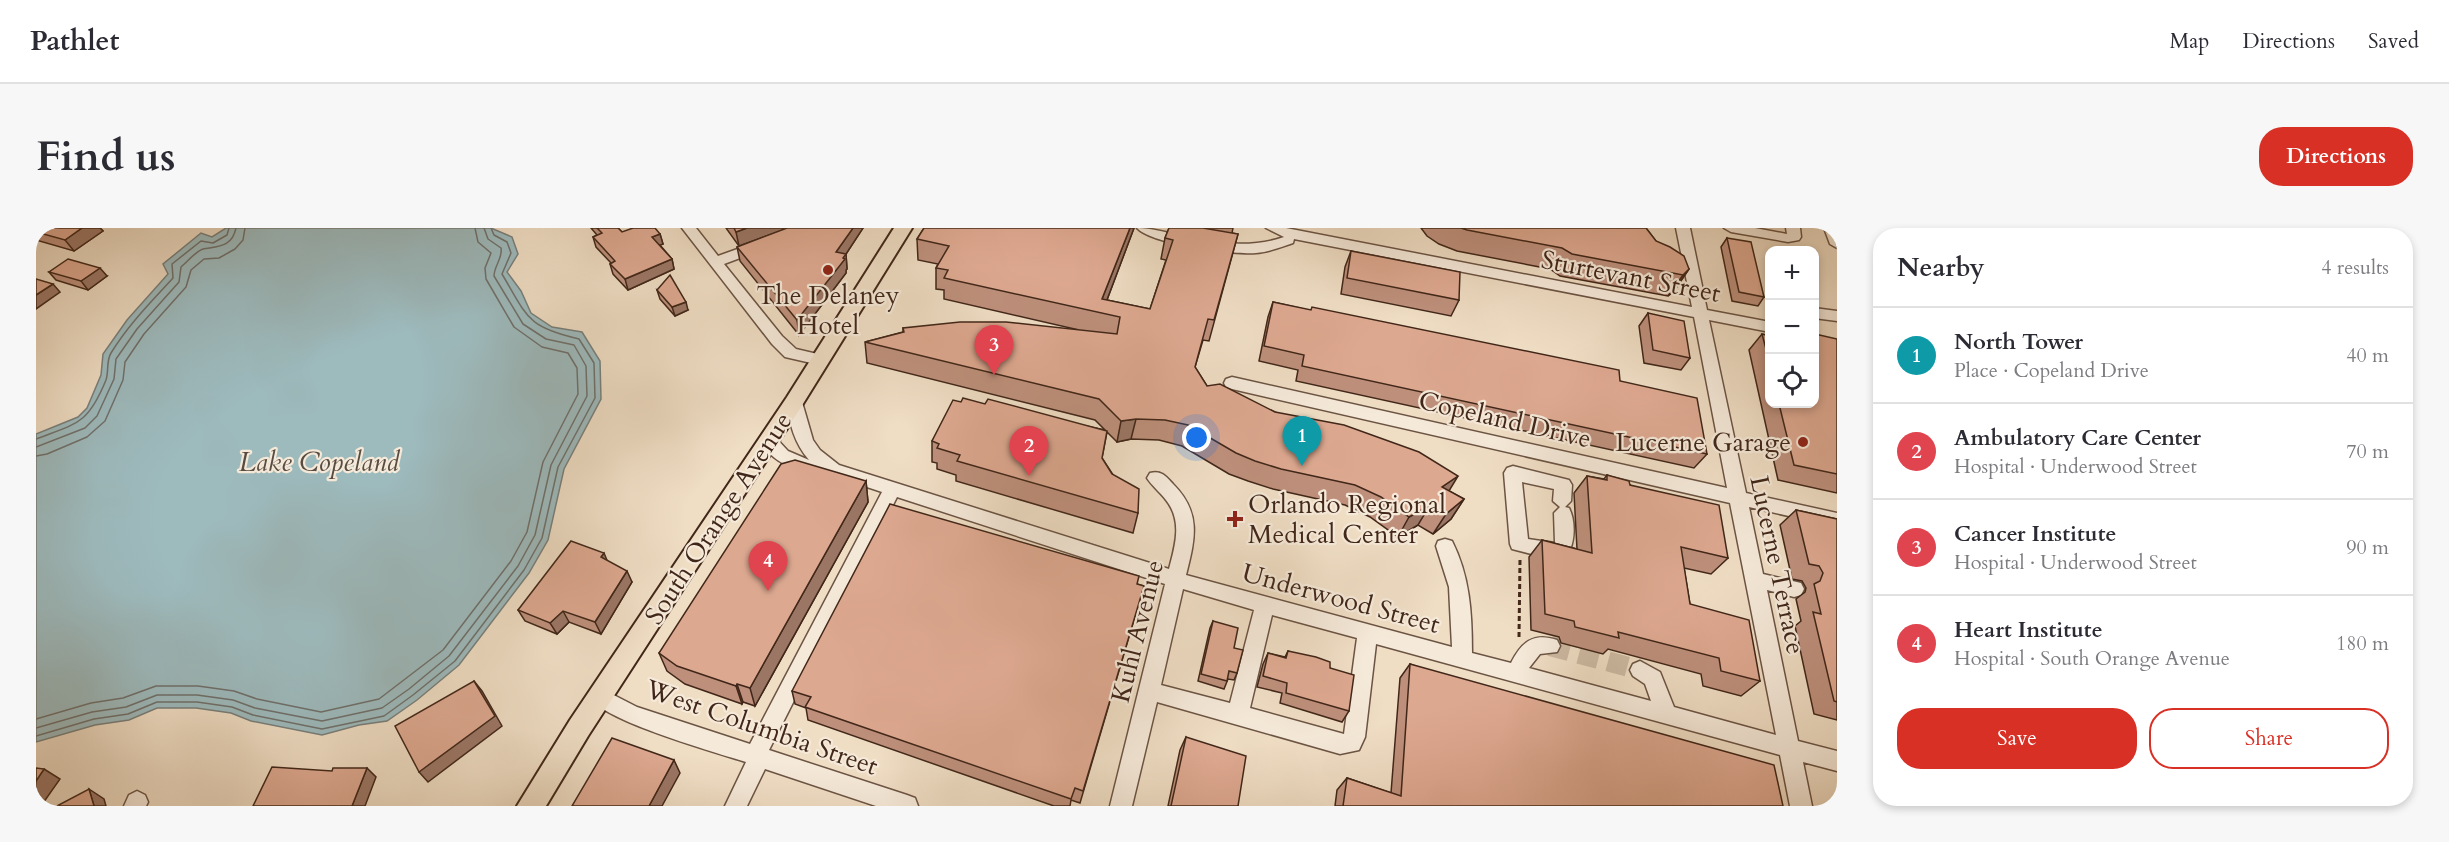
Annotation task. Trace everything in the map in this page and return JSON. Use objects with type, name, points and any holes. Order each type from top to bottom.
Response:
[{"type":"main road","name":"South Orange Avenue","points":[[531,806],[600,697],[795,402],[903,228]]},
{"type":"street","points":[[689,228],[783,346],[796,355],[820,360]]},
{"type":"street","points":[[1144,228],[1182,239],[1228,247],[1256,249],[1272,247],[1288,240]]},
{"type":"street","name":"Sturtevant Street","points":[[1273,228],[1289,234],[1765,326]]},
{"type":"street","name":"Lucerne Terrace","points":[[1683,228],[1801,806]]},
{"type":"street","points":[[1731,228],[1788,238],[1794,237],[1793,228]]},
{"type":"street","points":[[1831,228],[1837,244]]},
{"type":"street","points":[[715,262],[779,239]]},
{"type":"street","points":[[1819,314],[1837,316]]},
{"type":"street","name":"Copeland Drive","points":[[1232,383],[1837,520]]},
{"type":"street","name":"Underwood Street","points":[[795,402],[805,444],[818,459],[836,471]]},
{"type":"street","name":"Underwood Street","points":[[768,440],[777,454],[793,464],[836,471],[1265,606],[1837,761]]},
{"type":"street","points":[[1510,446],[1519,544],[1547,551],[1560,550],[1564,545],[1565,459]]},
{"type":"street","points":[[1513,473],[1563,499]]},
{"type":"street","name":"Kuhl Avenue","points":[[1121,806],[1186,537],[1184,511],[1170,491],[1156,478]]},
{"type":"street","points":[[736,806],[784,700],[892,489]]},
{"type":"street","points":[[1445,546],[1453,560],[1458,584],[1462,624],[1462,659]]},
{"type":"street","points":[[1755,580],[1794,589]]},
{"type":"street","points":[[1238,714],[1265,606]]},
{"type":"street","points":[[1150,691],[1340,744],[1351,743],[1354,737],[1368,634]]},
{"type":"street","points":[[1516,674],[1525,655],[1536,645],[1550,646]]},
{"type":"street","points":[[1640,670],[1653,678],[1666,715]]},
{"type":"street","name":"West Columbia Street","points":[[600,697],[631,714],[758,756],[880,802],[907,806]]},
{"type":"path","points":[[1519,642],[1520,551]]},
{"type":"water","name":"Lake Copeland","points":[[226,228],[491,228],[512,237],[518,254],[507,272],[521,291],[531,313],[552,327],[582,332],[600,361],[601,399],[564,469],[548,540],[529,573],[459,665],[417,700],[387,721],[359,725],[322,735],[251,721],[231,713],[196,708],[157,708],[129,720],[95,725],[36,742],[36,434],[78,417],[87,408],[101,375],[103,354],[127,320],[168,274],[163,264],[201,233],[212,237]]},
{"type":"building","points":[[36,228],[82,228],[65,240],[36,232]]},
{"type":"building","points":[[597,228],[618,228],[622,232],[633,228],[655,228],[660,234],[652,237],[672,259],[625,279],[610,264],[615,261],[593,237],[602,233]]},
{"type":"building","points":[[734,228],[747,228],[736,232]]},
{"type":"building","points":[[787,228],[853,228],[836,252],[846,254],[843,258],[845,259],[797,320],[737,247]]},
{"type":"building","points":[[924,228],[1130,228],[1102,299],[1150,309],[1173,240],[1165,238],[1169,228],[1203,228],[1238,234],[1214,320],[1208,319],[1195,367],[1207,386],[1220,384],[1275,412],[1344,425],[1419,452],[1458,476],[1442,487],[1464,499],[1446,514],[1430,505],[1409,517],[1381,497],[1355,485],[1255,461],[1236,453],[1188,425],[1165,420],[1121,421],[1099,399],[865,342],[904,332],[903,328],[960,322],[1006,322],[1117,334],[1120,317],[944,278],[948,270],[936,268],[949,246],[917,239]]},
{"type":"building","points":[[1461,228],[1646,228],[1656,241],[1684,256],[1689,269],[1683,275],[1572,254],[1562,248]]},
{"type":"building","points":[[1727,238],[1751,242],[1764,297],[1739,292]]},
{"type":"building","points":[[1351,251],[1460,272],[1459,300],[1347,278]]},
{"type":"building","points":[[68,259],[100,268],[81,281],[49,272]]},
{"type":"building","points":[[670,275],[686,302],[672,307],[657,290]]},
{"type":"building","points":[[36,279],[53,284],[36,295]]},
{"type":"building","points":[[1273,302],[1311,310],[1312,307],[1619,370],[1620,381],[1697,398],[1707,454],[1302,366],[1304,355],[1264,346]]},
{"type":"building","points":[[1648,313],[1684,321],[1690,358],[1653,350]]},
{"type":"building","points":[[1819,335],[1837,339],[1837,474],[1794,465],[1780,408],[1819,408]]},
{"type":"building","points":[[963,398],[985,404],[988,399],[1107,431],[1102,458],[1112,474],[1139,489],[1138,513],[957,461],[960,455],[937,448],[939,444],[932,441],[953,400],[961,402]]},
{"type":"building","points":[[795,460],[866,481],[750,688],[737,684],[736,686],[677,666],[659,653],[781,464]]},
{"type":"building","points":[[1607,475],[1629,481],[1630,485],[1719,505],[1728,558],[1681,547],[1690,604],[1749,620],[1760,681],[1721,671],[1719,658],[1618,632],[1619,638],[1575,627],[1574,621],[1545,614],[1542,540],[1592,553],[1587,476],[1607,480]]},
{"type":"building","points":[[890,504],[1139,576],[1137,584],[1144,586],[1083,791],[1075,788],[1071,799],[805,707],[811,697],[792,691]]},
{"type":"building","points":[[1796,510],[1837,519],[1837,702],[1834,701],[1813,612],[1821,614],[1814,584],[1820,581],[1823,573],[1819,566],[1809,564]]},
{"type":"building","points":[[571,541],[604,553],[601,557],[627,571],[595,622],[563,611],[550,623],[518,610]]},
{"type":"building","points":[[1213,621],[1238,628],[1234,648],[1243,650],[1237,673],[1229,671],[1227,681],[1201,674]]},
{"type":"building","points":[[1288,651],[1330,662],[1330,668],[1354,675],[1349,711],[1286,693],[1287,683],[1263,676],[1268,653],[1286,658]]},
{"type":"building","points":[[1410,664],[1774,765],[1783,806],[1343,806],[1347,778],[1401,796]]},
{"type":"building","points":[[474,681],[495,716],[419,772],[395,726]]},
{"type":"building","points":[[1186,737],[1246,756],[1238,806],[1171,806]]},
{"type":"building","points":[[612,738],[674,760],[649,806],[572,806]]},
{"type":"building","points":[[272,767],[332,771],[333,768],[367,768],[352,806],[253,806]]},
{"type":"building","points":[[36,768],[44,769],[36,781]]},
{"type":"building","points":[[89,789],[94,806],[57,806]]},
{"type":"tunnel","points":[[1550,646],[1640,670]]},
{"type":"place","name":"The Delaney Hotel","points":[[828,270]]},
{"type":"place","name":"Cancer Institute","points":[[994,375]]},
{"type":"place","name":"Lucerne Garage","points":[[1803,442]]},
{"type":"place","name":"North Tower","points":[[1302,466]]},
{"type":"place","name":"Ambulatory Care Center","points":[[1029,476]]},
{"type":"place","name":"Orlando Regional Medical Center","points":[[1235,519]]},
{"type":"place","name":"Heart Institute","points":[[768,591]]}]
